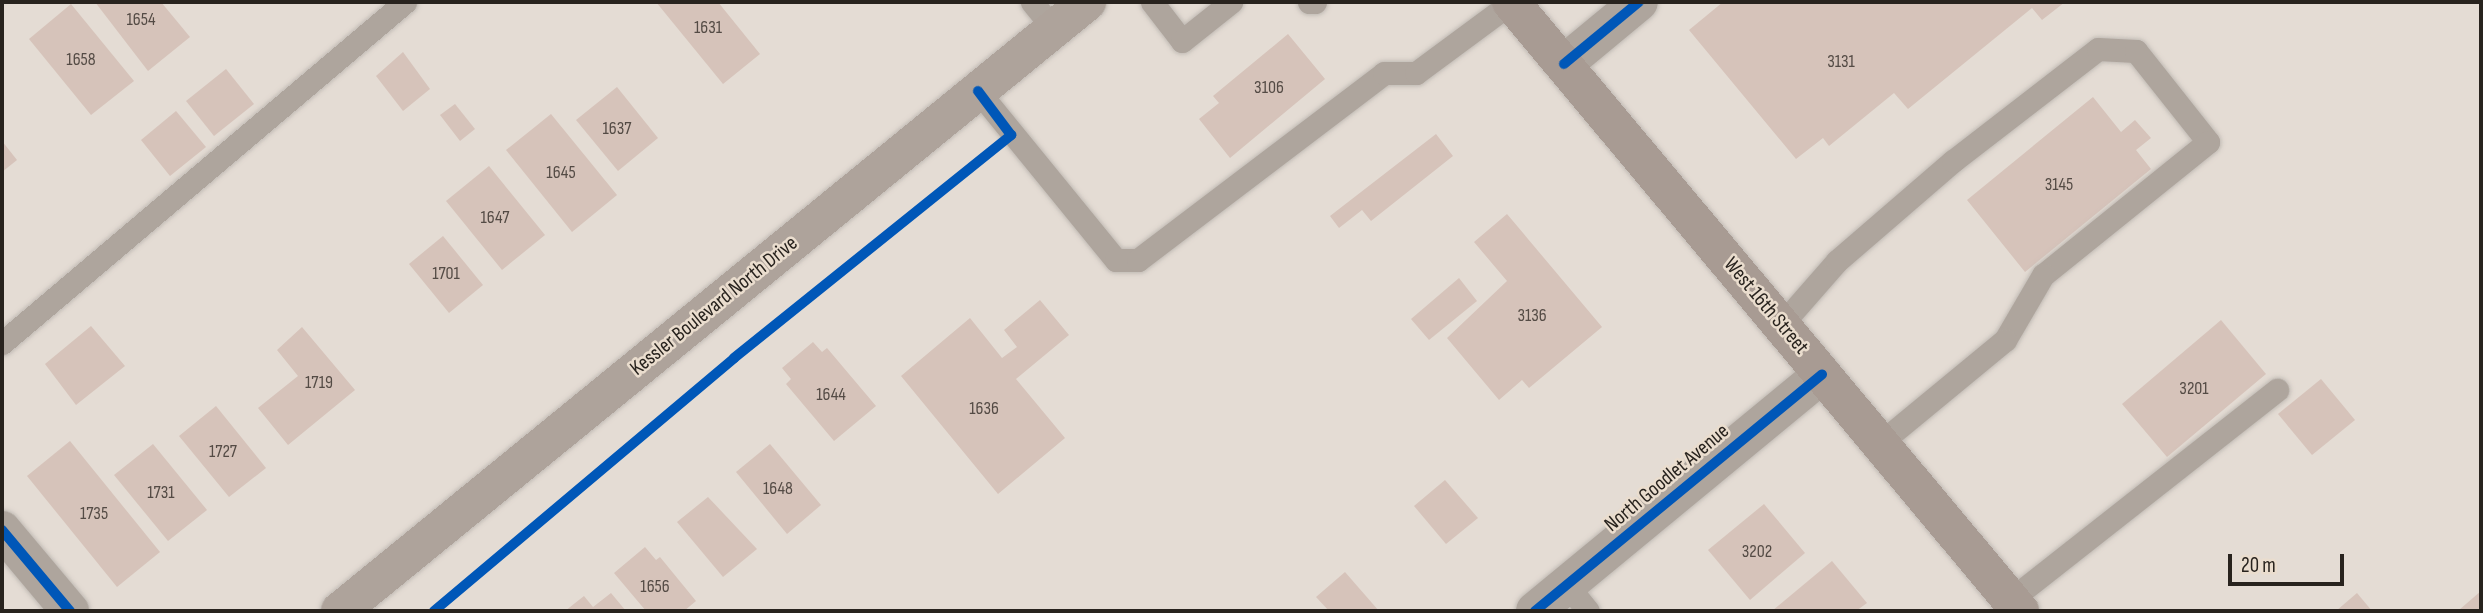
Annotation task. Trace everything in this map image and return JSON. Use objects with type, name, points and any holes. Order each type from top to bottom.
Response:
[{"type":"main road","name":"Kessler Boulevard North Drive","points":[[341,611],[978,91],[1043,15],[1087,2]]},
{"type":"main road","name":"West 16th Street","points":[[1511,2],[2015,606]]},
{"type":"street","points":[[1564,64],[1639,2]]},
{"type":"street","name":"North Goodlet Avenue","points":[[1535,611],[1578,598],[1822,374]]},
{"type":"street","points":[[2,530],[70,611]]},
{"type":"lane","points":[[2,343],[405,2]]},
{"type":"lane","points":[[1152,2],[1182,41],[1231,2]]},
{"type":"lane","points":[[1309,2],[1315,2]]},
{"type":"lane","points":[[978,91],[1116,260],[1138,260],[1384,73],[1416,73],[1511,2]]},
{"type":"lane","points":[[1782,325],[1837,261],[1963,153],[2098,49],[2136,51],[2208,142],[2043,275],[2004,340],[1880,443]]},
{"type":"lane","points":[[2015,606],[2277,390]]},
{"type":"building","points":[[95,2],[161,2],[190,37],[148,71]]},
{"type":"building","points":[[656,2],[718,2],[760,54],[723,84]]},
{"type":"building","points":[[1723,2],[2065,2],[2042,20],[2032,8],[1908,109],[1894,93],[1829,146],[1823,138],[1796,159],[1689,30]]},
{"type":"building","points":[[71,4],[134,81],[91,115],[29,39]]},
{"type":"building","points":[[1288,34],[1325,79],[1230,158],[1199,119],[1219,103],[1213,96]]},
{"type":"building","points":[[403,52],[430,89],[403,111],[376,76]]},
{"type":"building","points":[[226,69],[254,104],[214,136],[186,101]]},
{"type":"building","points":[[617,87],[658,138],[618,171],[576,120]]},
{"type":"building","points":[[2093,97],[2121,132],[2135,120],[2151,138],[2136,150],[2151,169],[2025,272],[1967,200]]},
{"type":"building","points":[[455,104],[475,129],[460,141],[440,115]]},
{"type":"building","points":[[176,111],[206,147],[170,176],[141,140]]},
{"type":"building","points":[[551,114],[617,195],[572,232],[506,150]]},
{"type":"building","points":[[1436,134],[1453,156],[1371,221],[1362,210],[1339,228],[1330,216]]},
{"type":"building","points":[[2,141],[17,160],[2,172]]},
{"type":"building","points":[[489,166],[545,235],[502,270],[446,201]]},
{"type":"building","points":[[1507,214],[1602,327],[1529,388],[1522,380],[1499,400],[1447,338],[1507,281],[1474,242]]},
{"type":"building","points":[[443,236],[483,285],[449,313],[409,264]]},
{"type":"building","points":[[1459,278],[1477,301],[1429,340],[1411,319]]},
{"type":"building","points":[[1040,300],[1069,335],[1016,379],[1065,438],[998,494],[901,376],[970,318],[1002,358],[1017,347],[1004,330]]},
{"type":"building","points":[[2221,320],[2266,374],[2167,457],[2122,404]]},
{"type":"building","points":[[91,326],[125,366],[76,405],[45,364]]},
{"type":"building","points":[[302,327],[355,390],[288,445],[258,408],[298,376],[277,350]]},
{"type":"building","points":[[813,342],[822,352],[827,348],[876,406],[834,441],[786,384],[791,379],[782,368]]},
{"type":"building","points":[[2321,379],[2355,420],[2312,455],[2278,414]]},
{"type":"building","points":[[216,406],[266,468],[229,497],[179,436]]},
{"type":"building","points":[[70,441],[160,552],[117,587],[27,476]]},
{"type":"building","points":[[153,444],[207,510],[168,541],[114,475]]},
{"type":"building","points":[[770,444],[821,505],[787,534],[736,472]]},
{"type":"building","points":[[1445,480],[1478,518],[1446,544],[1414,506]]},
{"type":"building","points":[[708,497],[757,549],[723,577],[677,522]]},
{"type":"building","points":[[1764,504],[1805,553],[1750,600],[1708,550]]},
{"type":"building","points":[[645,547],[656,560],[660,557],[696,601],[684,611],[646,611],[614,573]]},
{"type":"building","points":[[1832,561],[1867,603],[1856,611],[1772,611]]},
{"type":"building","points":[[1345,572],[1379,611],[1329,611],[1316,597]]},
{"type":"building","points":[[2481,591],[2481,611],[2459,610]]},
{"type":"building","points":[[611,593],[626,611],[565,611],[584,596],[593,607]]},
{"type":"building","points":[[2357,593],[2372,611],[2336,611]]},
{"type":"cycle path","points":[[1564,64],[1639,2]]},
{"type":"cycle path","points":[[434,611],[734,358],[1011,135],[978,91]]},
{"type":"cycle path","points":[[1535,611],[1822,374]]},
{"type":"cycle path","points":[[2,530],[70,611]]}]
